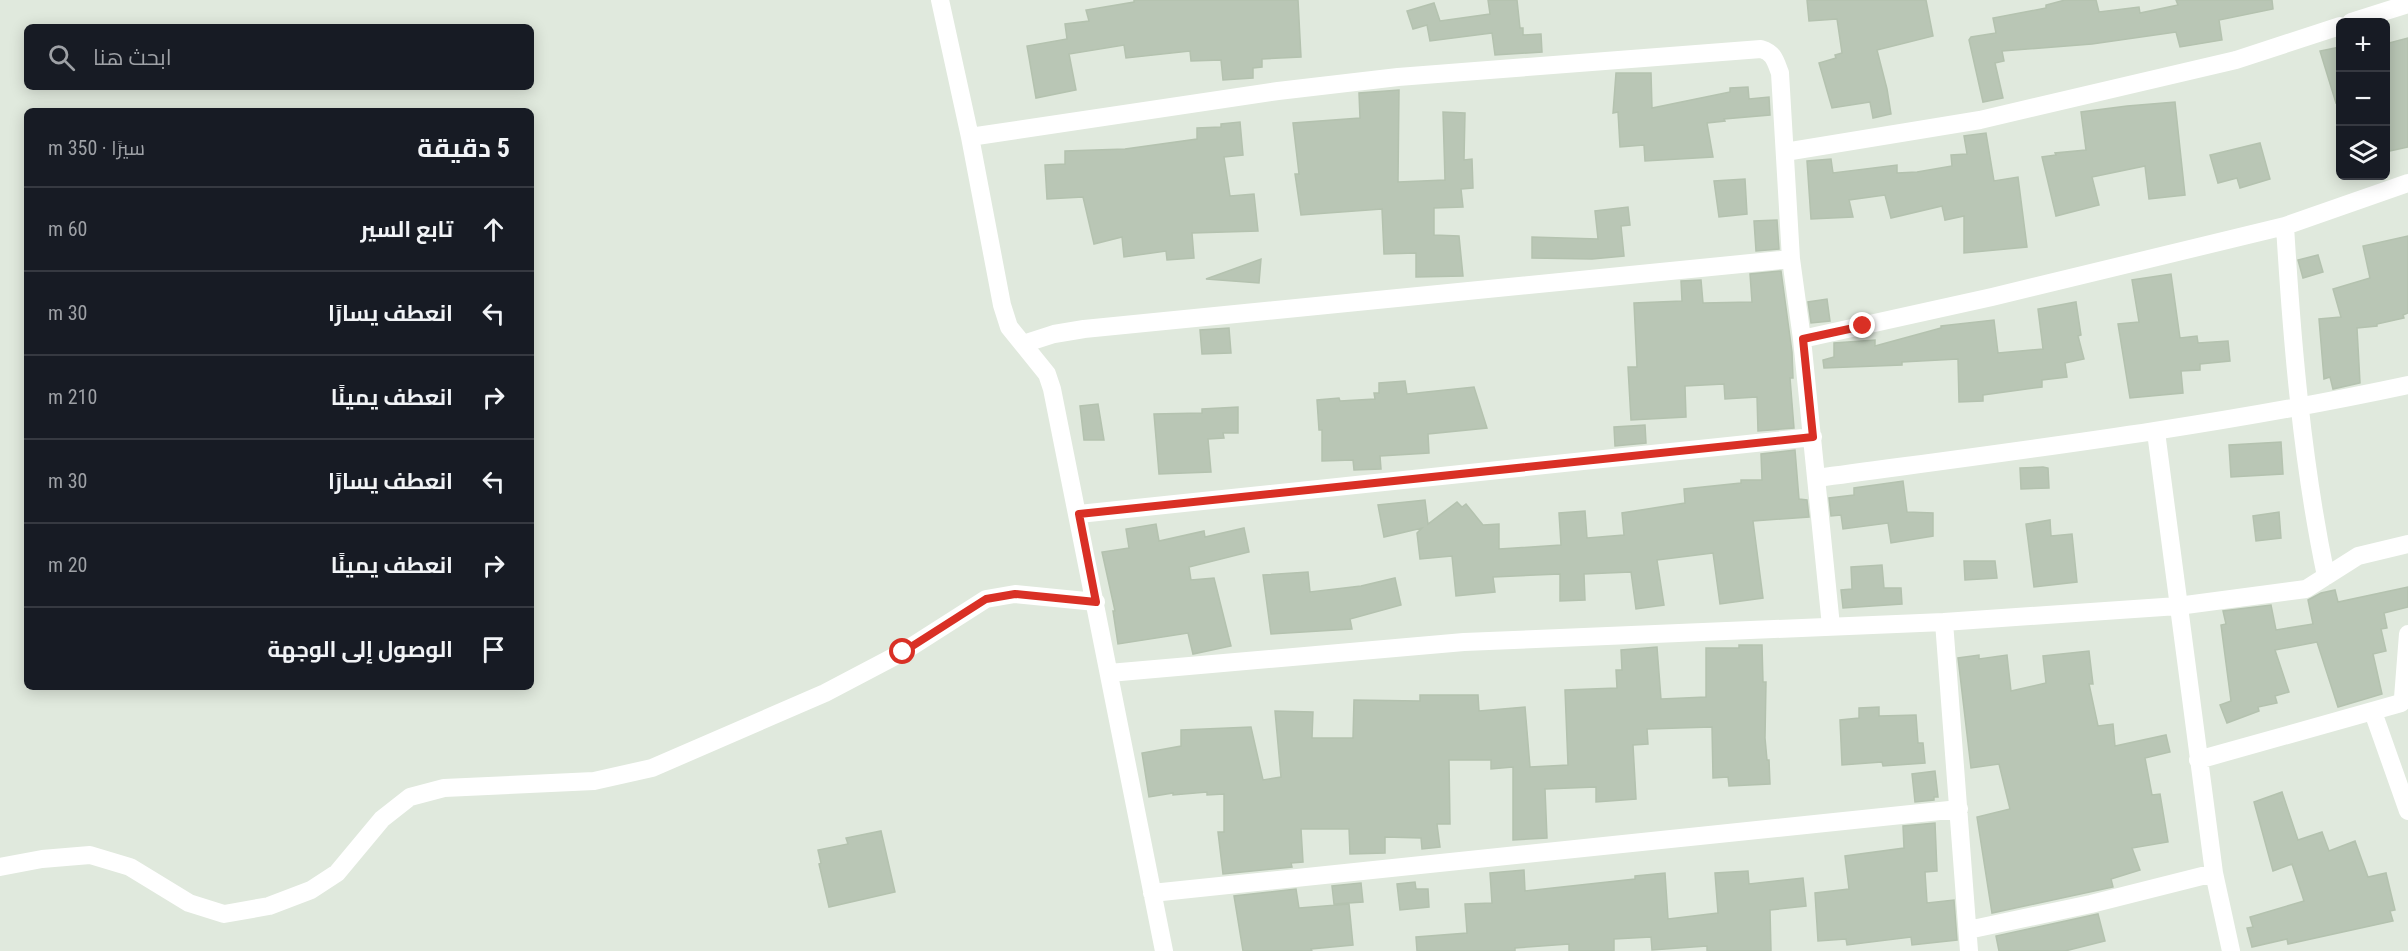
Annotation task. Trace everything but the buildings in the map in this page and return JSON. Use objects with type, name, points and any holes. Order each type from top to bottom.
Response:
[{"type":"street","points":[[940,0],[970,137],[1002,305],[1009,327],[1047,374],[1052,389],[1079,514],[1164,951]]},
{"type":"street","points":[[2362,18],[2408,3]]},
{"type":"street","points":[[1785,152],[1980,120],[2235,60],[2336,27]]},
{"type":"street","points":[[970,137],[1278,91],[1398,77],[1761,49],[1769,51],[1780,73],[1791,259],[1803,339],[1832,626]]},
{"type":"street","points":[[1803,339],[1992,297],[2286,225],[2408,183]]},
{"type":"street","points":[[2286,225],[2290,313],[2300,408],[2326,576]]},
{"type":"street","points":[[1023,344],[1054,334],[1084,329],[1791,259]]},
{"type":"street","points":[[1817,478],[2156,432],[2300,408],[2408,385]]},
{"type":"street","points":[[2156,432],[2214,873],[2232,951]]},
{"type":"street","points":[[1079,514],[1813,437]]},
{"type":"street","points":[[1109,673],[1464,642],[1944,622],[2178,606],[2290,592],[2316,585],[2358,555],[2408,544]]},
{"type":"street","points":[[0,867],[42,859],[90,855],[130,867],[189,903],[224,914],[269,906],[311,890],[337,873],[382,819],[410,797],[444,788],[594,781],[652,768],[825,693],[903,652],[986,599],[1015,594],[1096,602]]},
{"type":"street","points":[[1944,622],[1969,951]]},
{"type":"street","points":[[2198,759],[2401,703],[2408,634]]},
{"type":"street","points":[[2373,712],[2406,800]]},
{"type":"street","points":[[1152,893],[1959,809]]},
{"type":"street","points":[[1968,930],[2091,904],[2214,873]]},
{"type":"route","points":[[903,652],[986,599],[1015,594],[1096,602],[1079,514],[1813,437],[1803,339],[1863,326]]}]
